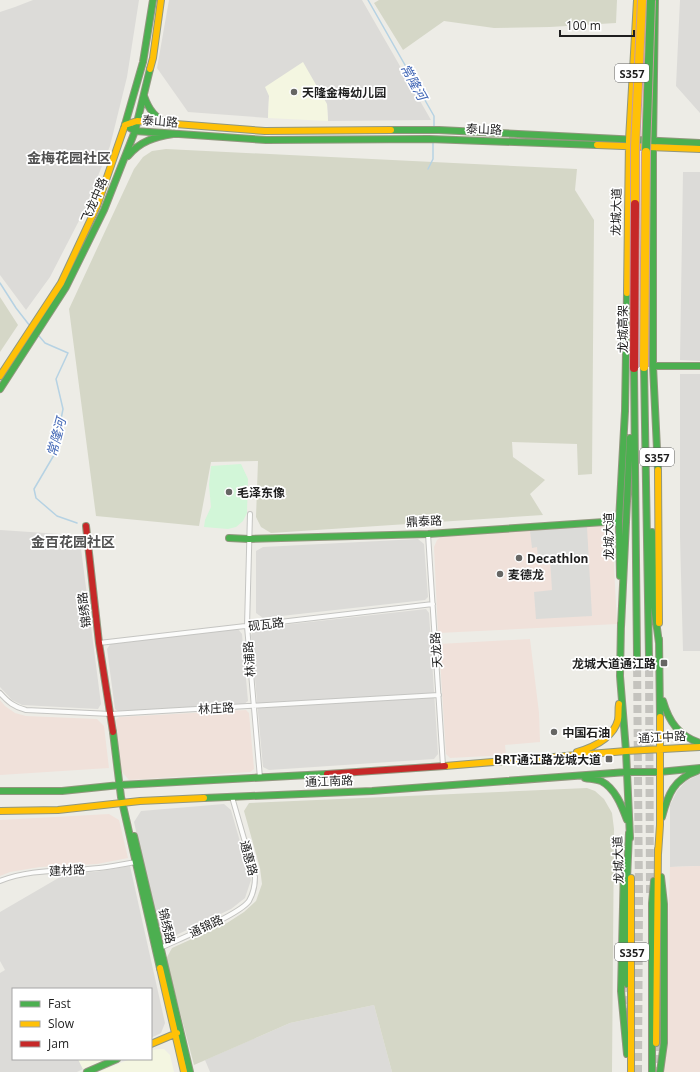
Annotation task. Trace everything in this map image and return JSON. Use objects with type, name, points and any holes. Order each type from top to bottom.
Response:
[{"type":"main road","name":"飞龙中路","points":[[0,389],[35,331],[61,283],[96,206],[125,125],[143,62],[153,0]]},
{"type":"main road","name":"飞龙中路","points":[[0,376],[35,331],[66,287],[104,210],[135,131],[153,58],[161,0]]},
{"type":"main road","name":"龙城大道","points":[[630,1072],[632,999],[629,829],[626,751],[620,676],[621,627],[619,521],[625,411],[629,144],[636,0]]},
{"type":"main road","name":"龙城高架","points":[[637,658],[634,368],[635,147],[642,0]]},
{"type":"main road","name":"龙城高架","points":[[649,657],[644,367],[646,145],[651,0]]},
{"type":"main road","name":"S357","points":[[652,1072],[652,904],[660,824],[658,772],[660,750],[660,690],[658,477],[653,366],[653,145],[655,0]]},
{"type":"main road","points":[[144,96],[148,109],[155,117],[169,124]]},
{"type":"main road","name":"泰山路","points":[[125,125],[137,121],[266,131],[429,135],[438,139],[629,144],[700,149]]},
{"type":"main road","name":"泰山路","points":[[125,125],[135,131],[266,140],[429,135],[439,130],[629,144]]},
{"type":"main road","points":[[121,166],[132,151],[144,142],[158,136],[173,134]]},
{"type":"main road","name":"泰山路","points":[[653,145],[700,143]]},
{"type":"main road","points":[[653,366],[700,366]]},
{"type":"main road","points":[[644,367],[651,470],[654,606],[659,642]]},
{"type":"main road","points":[[621,627],[634,368]]},
{"type":"main road","name":"鼎泰路","points":[[230,538],[249,539],[428,534],[619,521]]},
{"type":"main road","name":"锦绣路","points":[[86,526],[100,643],[120,785],[178,1033],[190,1072]]},
{"type":"main road","points":[[558,757],[585,751],[606,738],[613,730],[618,720],[620,676]]},
{"type":"main road","points":[[660,690],[668,719],[689,741],[700,743]]},
{"type":"main road","name":"通江中路","points":[[626,751],[700,747]]},
{"type":"main road","name":"通江南路","points":[[0,791],[62,791],[120,785],[260,778],[443,766],[626,751]]},
{"type":"main road","points":[[658,772],[700,769]]},
{"type":"main road","points":[[660,824],[668,795],[672,788],[686,775],[700,769]]},
{"type":"main road","name":"通江南路","points":[[0,811],[58,810],[124,803],[372,791],[563,778],[627,772],[658,772]]},
{"type":"main road","points":[[563,778],[585,778],[601,781],[615,795],[622,807],[629,829],[627,879],[627,984]]},
{"type":"main road","name":"锦绣路","points":[[124,803],[136,862],[158,949]]},
{"type":"main road","points":[[656,1043],[658,849]]},
{"type":"main road","points":[[658,849],[664,904],[664,1043],[660,1072]]},
{"type":"main road","points":[[152,1044],[178,1033]]},
{"type":"main road","name":"锦绣路","points":[[178,1033],[184,1072]]},
{"type":"main road","points":[[87,1072],[115,1060]]},
{"type":"street","name":"林浦路","points":[[250,514],[247,626],[260,778]]},
{"type":"street","name":"天龙路","points":[[428,534],[443,766]]},
{"type":"street","name":"砚瓦路","points":[[100,643],[433,604]]},
{"type":"street","name":"林庄路","points":[[0,693],[13,706],[26,710],[111,714],[439,695]]},
{"type":"street","name":"通惠路","points":[[232,797],[255,877],[255,887],[248,902],[235,913]]},
{"type":"street","name":"建材路","points":[[0,881],[11,876],[40,871],[98,868],[136,862]]},
{"type":"street","name":"通锦路","points":[[158,949],[235,913]]},
{"type":"shaded area","points":[[33,0],[139,0],[127,77],[110,146],[84,211],[50,277],[26,310],[0,275],[0,12]]},
{"type":"shaded area","points":[[169,0],[362,0],[431,120],[328,121],[327,104],[269,96],[268,118],[188,112],[157,68]]},
{"type":"shaded area","points":[[379,0],[617,0],[616,23],[550,27],[494,28],[444,21],[403,50],[374,3]]},
{"type":"shaded area","points":[[680,0],[700,0],[700,113],[676,86]]},
{"type":"shaded area","name":"天隆金梅幼儿园","points":[[303,62],[327,104],[328,121],[268,118],[269,96],[265,87]]},
{"type":"shaded area","points":[[166,149],[577,169],[575,190],[594,220],[592,474],[578,475],[577,444],[512,442],[513,457],[545,480],[530,494],[543,515],[271,533],[261,527],[256,517],[258,461],[211,462],[199,526],[96,516],[69,309],[134,169],[143,157],[152,151]]},
{"type":"shaded area","points":[[683,172],[700,172],[700,361],[680,360]]},
{"type":"shaded area","points":[[0,297],[18,325],[0,352]]},
{"type":"shaded area","points":[[680,374],[700,374],[700,651],[683,651],[680,537]]},
{"type":"shaded area","name":"麦德龙","points":[[610,525],[612,528],[617,624],[438,633],[434,547],[437,540],[444,534]]},
{"type":"shaded area","points":[[587,527],[592,616],[536,619],[534,592],[552,590],[550,558],[538,559],[537,547],[532,548],[530,531]]},
{"type":"shaded area","points":[[0,530],[75,535],[80,541],[101,704],[98,709],[22,705],[12,700],[0,687]]},
{"type":"shaded area","points":[[418,539],[424,544],[428,597],[425,600],[263,618],[256,613],[256,551],[263,547]]},
{"type":"shaded area","points":[[426,609],[429,613],[438,754],[434,759],[269,770],[263,767],[251,635],[256,628]]},
{"type":"shaded area","points":[[238,629],[242,634],[248,701],[244,704],[118,711],[115,709],[107,649],[111,643]]},
{"type":"shaded area","points":[[530,639],[539,713],[540,742],[505,745],[506,755],[450,758],[446,754],[439,644]]},
{"type":"shaded area","points":[[0,700],[5,706],[15,713],[26,716],[97,719],[104,726],[109,768],[0,775]]},
{"type":"shaded area","points":[[246,710],[249,713],[254,769],[250,772],[129,780],[122,772],[116,720],[119,717]]},
{"type":"shaded area","points":[[700,774],[700,866],[670,867],[670,805],[677,791],[686,781]]},
{"type":"shaded area","points":[[587,788],[595,791],[604,799],[612,813],[614,829],[612,1072],[392,1072],[374,1005],[290,1023],[194,1065],[166,959],[172,948],[227,923],[244,912],[256,901],[262,884],[260,868],[244,811],[249,803]]},
{"type":"shaded area","points":[[224,804],[231,810],[251,880],[245,898],[231,909],[168,939],[159,935],[134,822],[141,811]]},
{"type":"shaded area","points":[[109,814],[119,820],[128,858],[97,864],[40,867],[10,872],[0,876],[0,820]]},
{"type":"shaded area","points":[[130,866],[165,1023],[161,1033],[152,1038],[152,988],[12,988],[12,1060],[78,1060],[83,1069],[77,1072],[0,1072],[0,973],[5,970],[0,961],[0,912],[67,873],[95,872]]},
{"type":"shaded area","points":[[700,866],[700,1072],[664,1072],[670,867]]},
{"type":"shaded area","points":[[374,1005],[392,1072],[210,1072],[205,1060],[290,1023]]},
{"type":"shaded area","points":[[164,1049],[170,1055],[174,1072],[99,1072],[128,1060],[152,1060],[152,1050]]},
{"type":"shaded area","points":[[78,1060],[104,1060],[83,1069]]},
{"type":"green space","points":[[241,464],[248,479],[247,513],[243,521],[236,527],[228,529],[204,527],[205,520],[211,507],[209,485],[211,466]]},
{"type":"waterway","name":"常隆河","points":[[368,0],[434,116],[434,129]]},
{"type":"waterway","name":"常隆河","points":[[428,169],[433,159],[433,141]]},
{"type":"waterway","name":"常隆河","points":[[0,283],[30,326]]},
{"type":"waterway","name":"常隆河","points":[[39,336],[45,343],[68,353],[56,379],[63,409],[54,455],[34,489],[36,498],[57,516],[77,523]]},
{"type":"tunnel","points":[[637,657],[639,898],[638,1072]]},
{"type":"tunnel","points":[[649,657],[650,893]]},
{"type":"tunnel","points":[[627,984],[629,1023]]},
{"type":"tunnel","points":[[656,1043],[656,1072]]},
{"type":"traffic: fast","points":[[124,128],[143,62],[153,0]]},
{"type":"traffic: fast","points":[[646,152],[651,0]]},
{"type":"traffic: fast","points":[[655,0],[653,366],[658,470]]},
{"type":"traffic: fast","points":[[0,389],[66,287],[104,210],[135,131],[150,69]]},
{"type":"traffic: fast","points":[[144,96],[153,113],[169,124]]},
{"type":"traffic: fast","points":[[125,125],[135,131],[266,140],[429,139],[597,145]]},
{"type":"traffic: fast","points":[[391,130],[439,130],[700,143]]},
{"type":"traffic: fast","points":[[128,156],[148,140],[173,134]]},
{"type":"traffic: fast","points":[[620,576],[619,521],[625,411],[627,293]]},
{"type":"traffic: fast","points":[[653,366],[700,366]]},
{"type":"traffic: fast","points":[[644,367],[649,657]]},
{"type":"traffic: fast","points":[[634,368],[637,657]]},
{"type":"traffic: fast","points":[[621,627],[630,438]]},
{"type":"traffic: fast","points":[[229,538],[249,539],[428,534],[619,521]]},
{"type":"traffic: fast","points":[[652,532],[654,606],[659,643]]},
{"type":"traffic: fast","points":[[621,623],[620,676],[626,751],[630,838]]},
{"type":"traffic: fast","points":[[659,639],[660,717]]},
{"type":"traffic: fast","points":[[663,701],[665,709],[676,727],[686,736],[700,743]]},
{"type":"traffic: fast","points":[[113,732],[121,797],[160,968]]},
{"type":"traffic: fast","points":[[204,798],[372,791],[700,768]]},
{"type":"traffic: fast","points":[[662,817],[673,788],[683,778],[697,771]]},
{"type":"traffic: fast","points":[[0,791],[62,791],[120,785],[327,774]]},
{"type":"traffic: fast","points":[[585,778],[595,779],[606,784],[620,803],[627,820]]},
{"type":"traffic: fast","points":[[627,984],[627,879],[629,833]]},
{"type":"traffic: fast","points":[[134,836],[190,1072]]},
{"type":"traffic: fast","points":[[624,865],[621,991],[627,1054]]},
{"type":"traffic: fast","points":[[660,1072],[664,1043],[664,904],[661,877]]},
{"type":"traffic: fast","points":[[652,1072],[652,903],[654,881]]},
{"type":"traffic: fast","points":[[87,1072],[115,1060]]},
{"type":"traffic: slow","points":[[150,69],[153,58],[161,0]]},
{"type":"traffic: slow","points":[[627,293],[629,140],[637,0]]},
{"type":"traffic: slow","points":[[635,204],[635,147],[642,0]]},
{"type":"traffic: slow","points":[[125,125],[137,121],[265,131],[391,130]]},
{"type":"traffic: slow","points":[[0,376],[61,283],[97,206],[124,128]]},
{"type":"traffic: slow","points":[[597,145],[700,149]]},
{"type":"traffic: slow","points":[[644,367],[646,152]]},
{"type":"traffic: slow","points":[[658,470],[659,623]]},
{"type":"traffic: slow","points":[[577,752],[602,741],[612,732],[618,720],[619,704]]},
{"type":"traffic: slow","points":[[658,854],[660,825],[660,717]]},
{"type":"traffic: slow","points":[[445,766],[626,751],[700,747]]},
{"type":"traffic: slow","points":[[0,811],[58,810],[140,801],[204,798]]},
{"type":"traffic: slow","points":[[656,1043],[658,849]]},
{"type":"traffic: slow","points":[[631,878],[631,1072]]},
{"type":"traffic: slow","points":[[160,968],[184,1072]]},
{"type":"traffic: slow","points":[[152,1044],[177,1033]]},
{"type":"traffic: jam","points":[[634,368],[635,204]]},
{"type":"traffic: jam","points":[[86,526],[99,643],[113,732]]},
{"type":"traffic: jam","points":[[327,774],[445,766]]},
{"type":"place","name":"天隆金梅幼儿园","points":[[294,92]]},
{"type":"place","name":"毛泽东像","points":[[229,492]]},
{"type":"place","name":"Decathlon","points":[[519,558]]},
{"type":"place","name":"麦德龙","points":[[500,574]]},
{"type":"place","name":"龙城大道通江路","points":[[664,663]]},
{"type":"place","name":"中国石油","points":[[554,732]]},
{"type":"place","name":"BRT通江路龙城大道","points":[[609,759]]},
{"type":"district","name":"金梅花园社区","points":[[69,157]]},
{"type":"district","name":"金百花园社区","points":[[73,541]]}]
